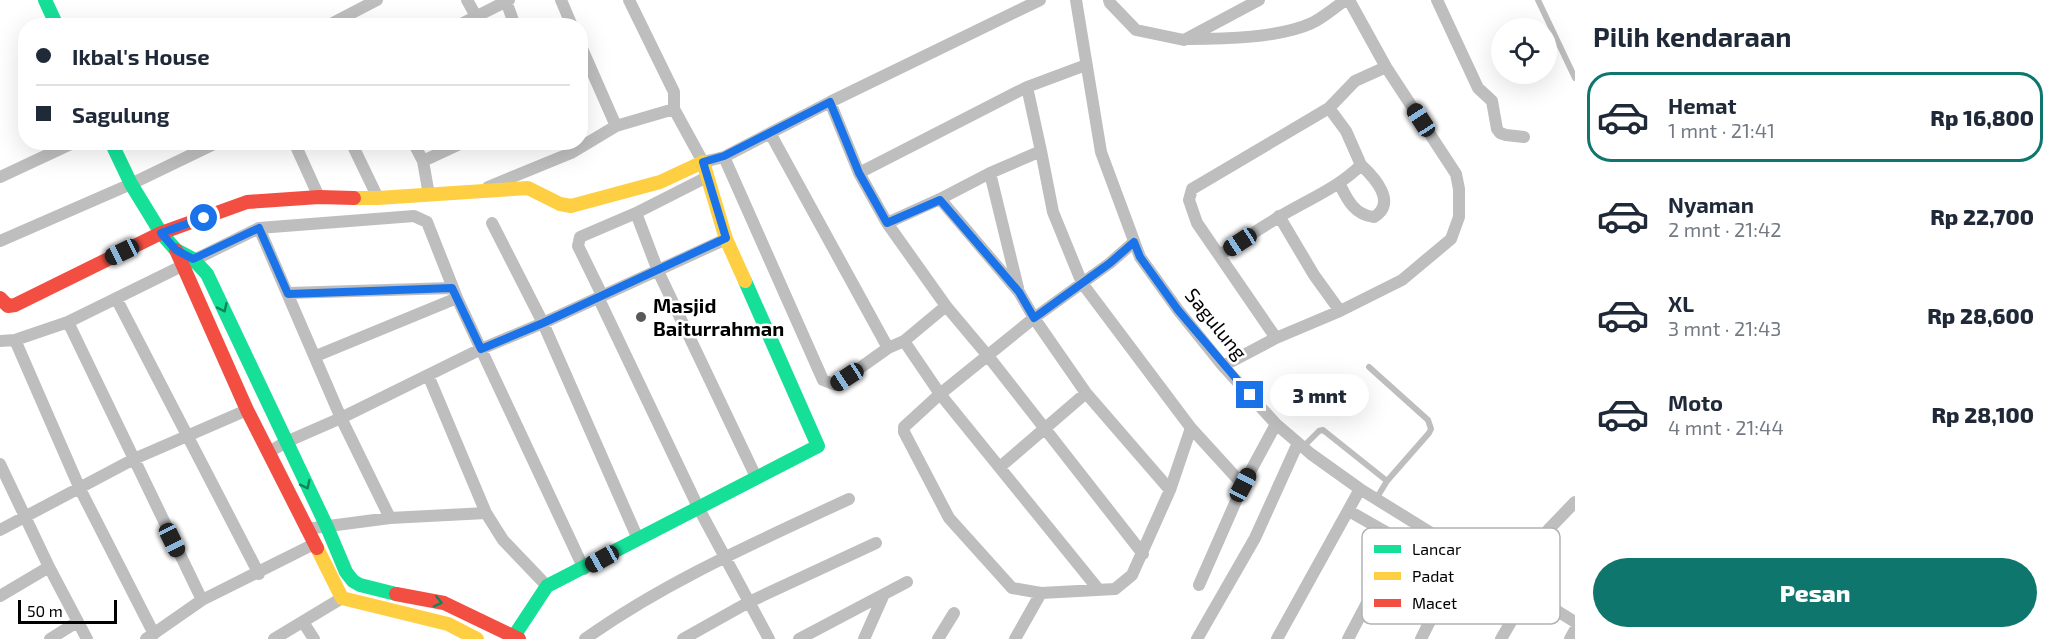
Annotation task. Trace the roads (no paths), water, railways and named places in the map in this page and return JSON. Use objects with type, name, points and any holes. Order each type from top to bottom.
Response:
[{"type":"street","points":[[45,0],[53,18]]},
{"type":"street","points":[[342,18],[377,0]]},
{"type":"street","points":[[467,0],[476,16]]},
{"type":"street","points":[[561,0],[569,18]]},
{"type":"street","points":[[115,150],[131,184],[161,233],[188,263],[207,274],[327,527],[346,573],[360,585],[374,590],[444,603],[516,638],[547,586],[584,569],[818,446],[726,238],[703,162],[674,109],[674,92],[629,0]]},
{"type":"street","points":[[0,298],[8,306],[15,305],[161,233],[247,202],[319,197],[378,198],[528,188],[560,204],[572,206],[660,182],[703,162],[724,156],[1040,0]]},
{"type":"street","name":"Sagulung","points":[[1076,0],[1101,152],[1140,257],[1178,310],[1223,366],[1276,423],[1300,445],[1360,489],[1423,528]]},
{"type":"street","points":[[1184,40],[1259,0]]},
{"type":"street","points":[[1111,1],[1136,30],[1184,40],[1222,39],[1286,31],[1312,23],[1348,0],[1386,67],[1456,174],[1459,189],[1459,217],[1452,239],[1402,280],[1340,311],[1276,338],[1223,366]]},
{"type":"street","points":[[1437,0],[1478,88],[1492,101],[1497,129],[1506,135],[1524,137]]},
{"type":"street","points":[[472,18],[507,1],[512,18]]},
{"type":"street","points":[[588,62],[616,126]]},
{"type":"street","points":[[859,173],[1027,87],[1086,65]]},
{"type":"street","points":[[1276,338],[1197,223],[1189,200],[1192,189],[1329,108],[1355,81],[1386,67]]},
{"type":"street","points":[[1027,87],[1053,212],[1082,283],[1128,348],[1191,428],[1243,485]]},
{"type":"street","points":[[830,102],[859,173],[887,223],[946,306],[1143,554]]},
{"type":"street","points":[[1329,108],[1346,131],[1361,165],[1374,176],[1383,193],[1384,206],[1379,214],[1374,217],[1360,213],[1353,207],[1339,183]]},
{"type":"street","points":[[588,139],[616,126],[674,109]]},
{"type":"street","points":[[770,132],[888,348]]},
{"type":"street","points":[[0,177],[58,150]]},
{"type":"street","points":[[0,241],[131,184],[201,150]]},
{"type":"street","points":[[298,150],[319,197]]},
{"type":"street","points":[[355,150],[378,198]]},
{"type":"street","points":[[418,150],[423,161],[429,195]]},
{"type":"street","points":[[423,161],[447,150]]},
{"type":"street","points":[[481,190],[564,150]]},
{"type":"street","points":[[887,223],[1041,151]]},
{"type":"street","points":[[724,156],[823,380],[836,385],[888,348],[904,341],[946,306]]},
{"type":"street","points":[[1220,255],[1279,216],[1339,183],[1361,165]]},
{"type":"street","points":[[990,173],[1019,292]]},
{"type":"street","points":[[707,177],[636,213],[580,237],[578,246],[699,509],[769,639]]},
{"type":"street","points":[[940,200],[1019,292],[1034,318],[1086,393],[1170,490]]},
{"type":"street","points":[[636,213],[657,271],[756,477]]},
{"type":"street","points":[[0,340],[15,340],[68,322],[259,228],[414,216],[427,222],[454,293],[584,569]]},
{"type":"street","points":[[1279,216],[1314,275],[1340,311]]},
{"type":"street","points":[[492,223],[543,323],[638,539]]},
{"type":"street","points":[[259,228],[341,418],[390,518]]},
{"type":"street","points":[[269,452],[481,349],[543,323],[726,238]]},
{"type":"street","points":[[1134,242],[1110,263],[1034,318],[940,394],[904,427],[904,432],[949,518],[1012,588],[1041,593],[1115,589],[1132,575],[1170,490],[1191,428]]},
{"type":"street","points":[[188,263],[189,282],[247,410],[342,598]]},
{"type":"street","points":[[189,282],[207,274]]},
{"type":"street","points":[[288,294],[454,293]]},
{"type":"street","points":[[316,356],[454,293]]},
{"type":"street","points":[[117,298],[259,574]]},
{"type":"street","points":[[68,322],[202,600]]},
{"type":"street","points":[[15,340],[80,489],[158,635],[202,600],[259,574],[314,544]]},
{"type":"street","points":[[904,341],[940,394],[1099,590]]},
{"type":"street","points":[[428,375],[486,513],[502,540],[547,586]]},
{"type":"street","points":[[1000,467],[1086,393]]},
{"type":"street","points":[[0,530],[134,459],[247,410]]},
{"type":"street","points":[[1198,585],[1243,485],[1276,423]]},
{"type":"street","points":[[1197,639],[1255,538],[1300,445]]},
{"type":"street","points":[[0,464],[49,567],[87,639]]},
{"type":"street","points":[[1277,639],[1360,489]]},
{"type":"street","points":[[585,639],[611,620],[725,557],[849,499]]},
{"type":"street","points":[[1550,528],[1575,502]]},
{"type":"street","points":[[1349,511],[1379,528]]},
{"type":"street","points":[[306,529],[390,518],[486,513]]},
{"type":"street","points":[[683,639],[749,602],[876,543]]},
{"type":"street","points":[[322,561],[338,553]]},
{"type":"street","points":[[0,596],[49,567]]},
{"type":"street","points":[[799,639],[907,582]]},
{"type":"street","points":[[1015,639],[1041,593]]},
{"type":"street","points":[[864,639],[884,594]]},
{"type":"street","points":[[274,639],[342,598],[448,624],[477,639]]},
{"type":"street","points":[[1348,639],[1362,612]]},
{"type":"street","points":[[938,639],[954,613]]},
{"type":"street","name":"Sagulung","points":[[1560,613],[1575,622]]},
{"type":"street","points":[[50,639],[77,622]]},
{"type":"street","points":[[303,622],[314,639]]},
{"type":"street","points":[[1421,639],[1428,624]]},
{"type":"street","points":[[1502,639],[1510,624]]},
{"type":"street","points":[[1570,639],[1575,630]]},
{"type":"lane","points":[[1538,0],[1575,78]]},
{"type":"lane","points":[[1369,367],[1428,420],[1430,425],[1429,433],[1387,481],[1376,499]]},
{"type":"lane","points":[[1300,445],[1323,430],[1387,481]]},
{"type":"place","name":"Masjid Baiturrahman","points":[[641,317]]}]
